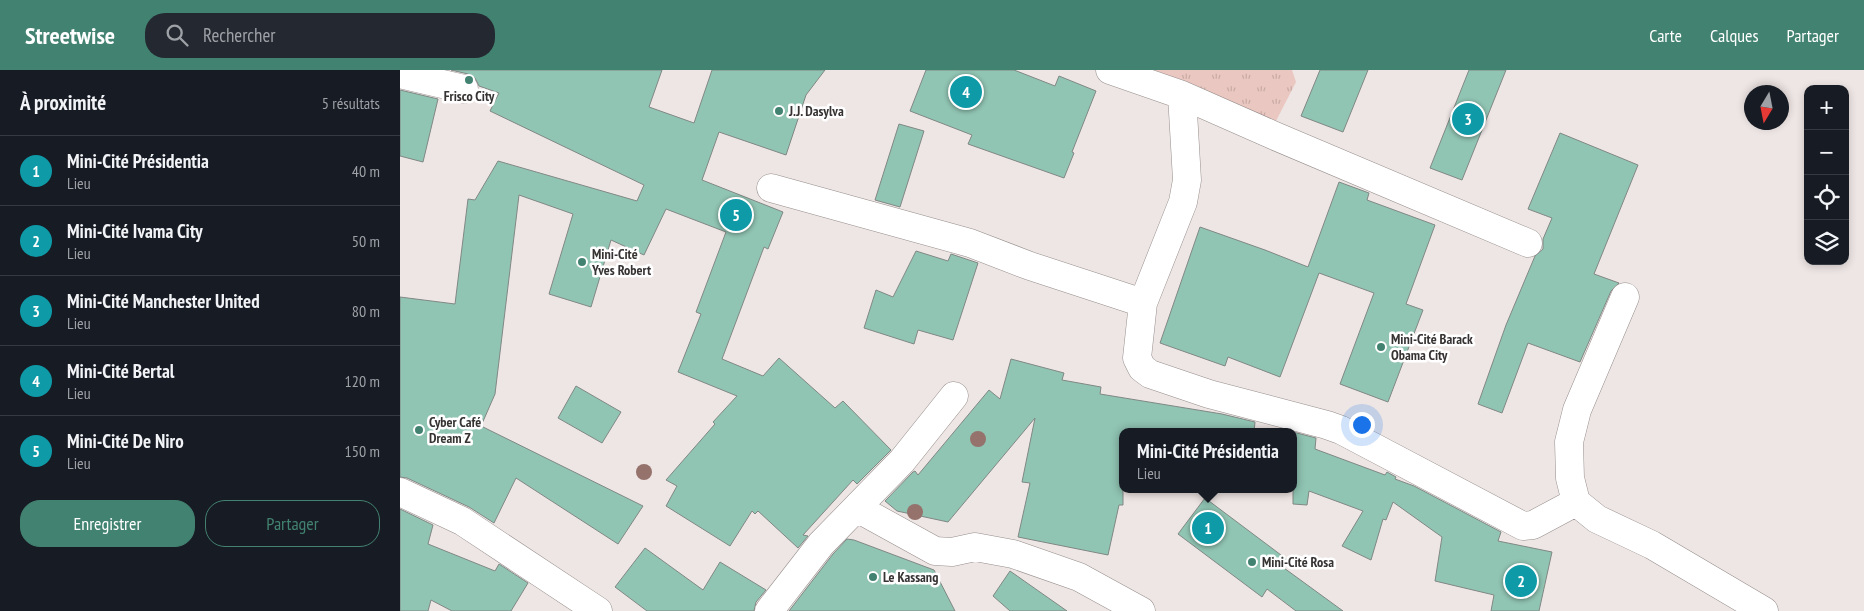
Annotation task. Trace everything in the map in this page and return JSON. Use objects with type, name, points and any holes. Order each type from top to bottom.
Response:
[{"type":"street","points":[[1110,70],[1182,95],[1528,243]]},
{"type":"street","points":[[400,74],[464,90]]},
{"type":"street","points":[[1182,95],[1187,180],[1183,202],[1143,303],[1137,358],[1142,368],[1150,374],[1209,394],[1341,430],[1523,526],[1533,525],[1576,502]]},
{"type":"street","points":[[771,188],[970,243],[1030,266],[1143,303]]},
{"type":"street","points":[[1625,296],[1576,410],[1569,442],[1570,478],[1576,502],[1597,519],[1652,545],[1764,611]]},
{"type":"street","points":[[769,611],[821,544],[902,461],[954,396]]},
{"type":"street","points":[[400,492],[462,521],[598,611]]},
{"type":"street","points":[[857,508],[935,552],[952,552],[975,547],[1013,554],[1079,578],[1141,611]]},
{"type":"green space","points":[[1153,70],[1292,70],[1296,82],[1276,121],[1223,101]]},
{"type":"building","points":[[451,70],[662,70],[649,107],[694,123],[712,70],[825,70],[806,95],[786,155],[719,132],[702,180],[783,212],[768,249],[764,247],[722,359],[763,376],[779,358],[835,408],[843,401],[891,450],[857,484],[853,480],[803,535],[808,536],[798,548],[758,511],[755,514],[752,511],[730,546],[666,506],[677,486],[666,480],[715,424],[713,422],[737,396],[678,372],[701,314],[696,312],[726,232],[666,209],[644,255],[611,240],[591,307],[549,294],[573,214],[519,195],[495,394],[481,426],[643,506],[618,544],[516,478],[494,523],[469,507],[407,478],[400,477],[400,297],[455,304],[468,199],[475,200],[498,161],[637,201],[644,185],[490,111],[499,93],[479,86],[475,78],[468,74]]},
{"type":"building","points":[[926,70],[1014,70],[1055,86],[1059,76],[1096,91],[1064,178],[968,144],[972,135],[910,111]]},
{"type":"building","points":[[1320,70],[1368,70],[1343,132],[1301,116]]},
{"type":"building","points":[[1469,70],[1506,70],[1462,180],[1430,168]]},
{"type":"building","points":[[400,90],[438,99],[423,162],[400,156]]},
{"type":"building","points":[[899,124],[924,131],[900,207],[875,200]]},
{"type":"building","points":[[1560,133],[1638,165],[1594,274],[1619,283],[1611,291],[1580,362],[1528,343],[1502,413],[1478,404],[1506,325],[1535,256],[1543,249],[1543,239],[1552,218],[1528,209]]},
{"type":"building","points":[[1339,182],[1369,193],[1367,200],[1435,225],[1406,304],[1423,310],[1388,402],[1340,384],[1374,293],[1319,273],[1280,377],[1228,357],[1225,366],[1160,343],[1200,227],[1308,267]]},
{"type":"building","points":[[916,251],[948,261],[951,254],[978,263],[953,340],[918,330],[914,344],[864,328],[876,290],[893,297]]},
{"type":"building","points":[[1011,359],[1064,373],[1062,380],[1101,387],[1100,394],[1222,414],[1255,422],[1254,428],[1119,428],[1119,493],[1123,493],[1123,505],[1119,505],[1108,555],[1018,537],[1030,483],[1022,482],[1035,418],[948,522],[897,511],[885,501],[913,472],[915,471],[918,475],[989,390],[1000,399]]},
{"type":"building","points":[[576,386],[621,412],[602,443],[558,418]]},
{"type":"building","points":[[1297,433],[1316,438],[1315,449],[1385,475],[1387,472],[1396,477],[1395,479],[1414,486],[1501,532],[1498,541],[1552,552],[1539,611],[1491,611],[1494,595],[1435,581],[1442,537],[1393,502],[1386,520],[1383,519],[1371,560],[1342,546],[1363,511],[1309,491],[1307,505],[1293,504],[1293,493],[1297,493]]},
{"type":"building","points":[[1205,498],[1289,561],[1284,568],[1343,611],[1296,611],[1267,589],[1262,597],[1178,534]]},
{"type":"building","points":[[400,509],[433,525],[428,544],[495,571],[499,564],[528,583],[511,611],[452,611],[431,600],[428,611],[400,611]]},
{"type":"building","name":"Le Kassang","points":[[847,539],[934,570],[955,611],[789,611]]},
{"type":"building","points":[[645,548],[703,590],[720,562],[766,590],[756,602],[754,611],[647,611],[615,587]]},
{"type":"building","points":[[1010,571],[1067,611],[1010,611],[993,596]]},
{"type":"place","name":"Frisco City","points":[[469,80]]},
{"type":"place","name":"Mini-Cité Bertal","points":[[966,92]]},
{"type":"place","name":"J.J. Dasylva","points":[[779,111]]},
{"type":"place","name":"Mini-Cité Manchester United","points":[[1468,119]]},
{"type":"place","name":"Mini-Cité De Niro","points":[[736,215]]},
{"type":"place","name":"Mini-Cité Yves Robert","points":[[582,262]]},
{"type":"place","name":"Mini-Cité Barack Obama City","points":[[1381,347]]},
{"type":"place","name":"Cyber Café Dream Z","points":[[419,430]]},
{"type":"place","name":"Mini-Cité Présidentia","points":[[1208,528]]},
{"type":"place","name":"Mini-Cité Rosa","points":[[1252,562]]},
{"type":"place","name":"Le Kassang","points":[[873,577]]},
{"type":"place","name":"Mini-Cité Ivama City","points":[[1521,581]]}]
